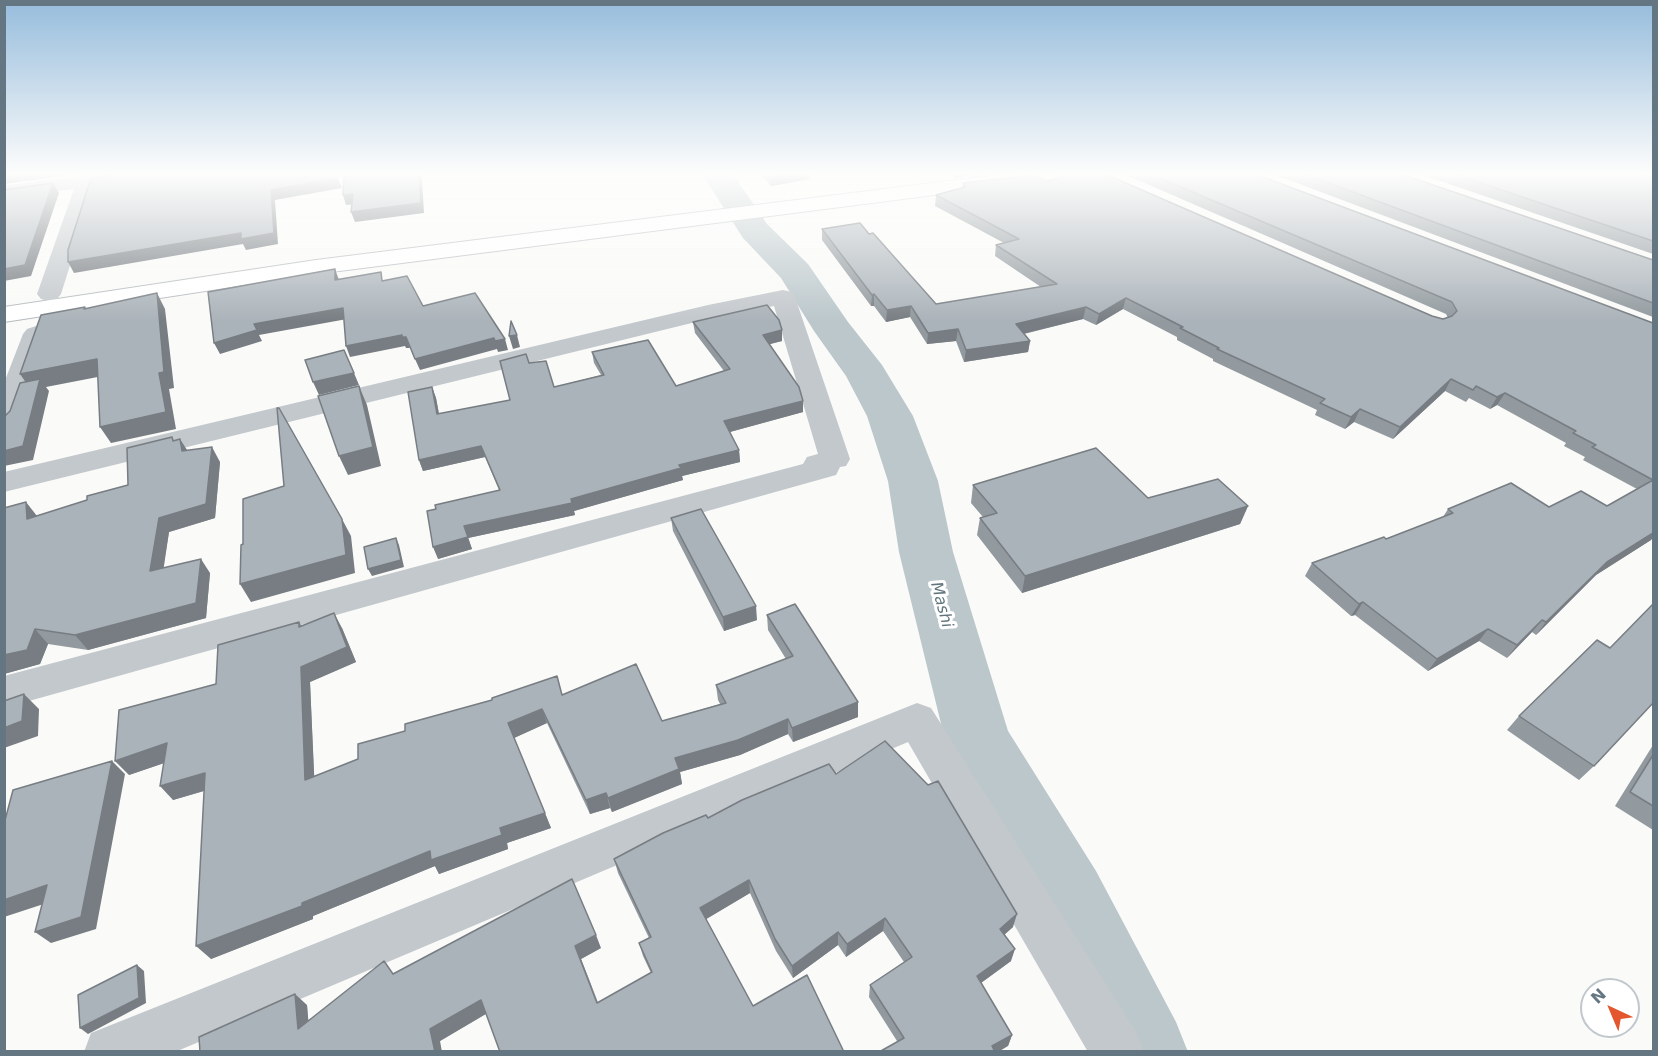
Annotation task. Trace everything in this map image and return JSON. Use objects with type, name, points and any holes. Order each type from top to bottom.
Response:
[{"type":"main road","points":[[4,302],[47,301],[316,267],[603,223]]},
{"type":"main road","points":[[4,315],[47,301]]},
{"type":"street","points":[[4,423],[14,368],[47,301],[74,223]]},
{"type":"street","points":[[4,482],[708,312],[783,297],[835,459],[818,464],[825,468],[817,472],[773,481],[4,692]]},
{"type":"street","points":[[110,1052],[917,720],[1118,1052]]},
{"type":"building","points":[[4,223],[39,223],[25,265],[4,269]]},
{"type":"building","points":[[77,223],[273,223],[274,233],[241,239],[241,233],[68,262],[68,250]]},
{"type":"building","points":[[860,223],[869,234],[873,233],[936,304],[1057,284],[996,245],[1019,239],[989,223],[1218,223],[1432,316],[1443,319],[1452,316],[1457,311],[1452,302],[1266,223],[1387,223],[1653,323],[1653,480],[1592,447],[1596,445],[1573,433],[1576,431],[1505,393],[1497,397],[1476,386],[1473,390],[1451,379],[1400,427],[1360,409],[1351,417],[1320,403],[1325,399],[1217,349],[1219,348],[1180,328],[1183,327],[1126,298],[1099,314],[1086,307],[1016,324],[1030,341],[966,350],[958,329],[928,333],[911,306],[887,310],[874,294],[872,295],[822,229]]},
{"type":"building","points":[[1437,223],[1545,223],[1653,260],[1653,303]]},
{"type":"building","points":[[1600,223],[1653,223],[1653,241]]},
{"type":"building","points":[[335,269],[335,280],[381,272],[382,281],[407,276],[423,306],[475,293],[505,339],[495,341],[494,338],[415,359],[406,337],[402,335],[346,346],[343,308],[254,324],[257,330],[214,343],[208,292]]},
{"type":"building","points":[[157,293],[164,372],[159,373],[166,412],[100,427],[97,359],[20,374],[41,315],[85,307],[84,309]]},
{"type":"building","points":[[767,305],[779,320],[782,330],[763,335],[799,387],[803,401],[724,421],[739,450],[679,465],[681,468],[571,499],[572,503],[464,526],[468,537],[433,547],[427,511],[436,509],[435,505],[500,490],[481,446],[419,460],[408,392],[432,387],[437,414],[510,400],[500,361],[526,354],[529,363],[546,361],[554,387],[604,375],[592,352],[648,340],[676,386],[730,369],[693,322]]},
{"type":"building","points":[[511,321],[517,335],[509,336]]},
{"type":"building","points":[[344,350],[354,373],[313,382],[305,360]]},
{"type":"building","points":[[40,379],[23,446],[4,451],[4,417],[10,411],[20,383]]},
{"type":"building","points":[[359,386],[373,447],[339,456],[318,396]]},
{"type":"building","points":[[277,408],[342,519],[346,555],[240,584],[243,499],[284,486]]},
{"type":"building","points":[[172,437],[173,441],[180,439],[182,451],[212,447],[206,504],[159,518],[150,571],[201,559],[196,603],[75,635],[35,629],[27,650],[4,655],[4,508],[26,502],[27,519],[87,500],[87,496],[128,485],[127,448]]},
{"type":"building","points":[[1096,448],[1148,498],[1218,479],[1248,506],[1025,576],[980,518],[997,513],[973,485]]},
{"type":"building","points":[[1653,480],[1653,533],[1607,562],[1546,622],[1542,620],[1517,645],[1488,629],[1437,659],[1363,602],[1359,604],[1312,563],[1384,537],[1386,539],[1453,513],[1448,509],[1511,483],[1549,507],[1581,491],[1607,506]]},
{"type":"building","points":[[701,509],[756,606],[723,617],[671,518]]},
{"type":"building","points":[[396,538],[401,560],[368,569],[364,547]]},
{"type":"building","points":[[795,604],[858,702],[792,728],[788,719],[738,740],[675,758],[679,769],[608,798],[606,793],[586,800],[542,709],[508,723],[545,813],[500,828],[502,835],[431,860],[430,851],[302,903],[302,906],[196,946],[205,773],[160,786],[167,743],[115,761],[119,710],[216,684],[218,645],[299,622],[299,627],[334,613],[347,647],[301,667],[305,780],[358,759],[358,744],[405,731],[405,724],[492,700],[492,698],[557,676],[562,695],[636,664],[662,721],[726,703],[716,685],[793,656],[767,615]]},
{"type":"building","points":[[1653,604],[1653,703],[1594,766],[1519,716],[1597,640],[1610,648]]},
{"type":"building","points":[[24,694],[22,721],[4,728],[4,701]]},
{"type":"building","points":[[885,741],[928,785],[938,781],[1017,914],[1000,929],[1015,949],[977,976],[1012,1035],[992,1046],[995,1052],[879,1052],[904,1038],[870,985],[912,957],[885,918],[847,944],[838,932],[792,966],[775,939],[749,880],[700,908],[753,1006],[807,975],[844,1052],[500,1052],[481,1000],[430,1029],[435,1052],[200,1052],[199,1037],[295,994],[298,1029],[384,961],[393,974],[572,879],[596,935],[575,946],[597,1003],[652,972],[639,943],[651,937],[614,859],[663,833],[706,815],[708,818],[742,800],[829,764],[836,774]]},
{"type":"building","points":[[1653,755],[1653,806],[1630,792]]},
{"type":"building","points":[[112,761],[81,917],[35,932],[47,885],[4,900],[4,824],[13,790]]},
{"type":"building","points":[[137,965],[139,998],[80,1028],[78,995]]},
{"type":"waterway","name":"Mashi","points":[[750,223],[795,272],[834,331],[867,374],[890,416],[913,481],[926,552],[978,740],[1069,897],[1146,1052]]}]
